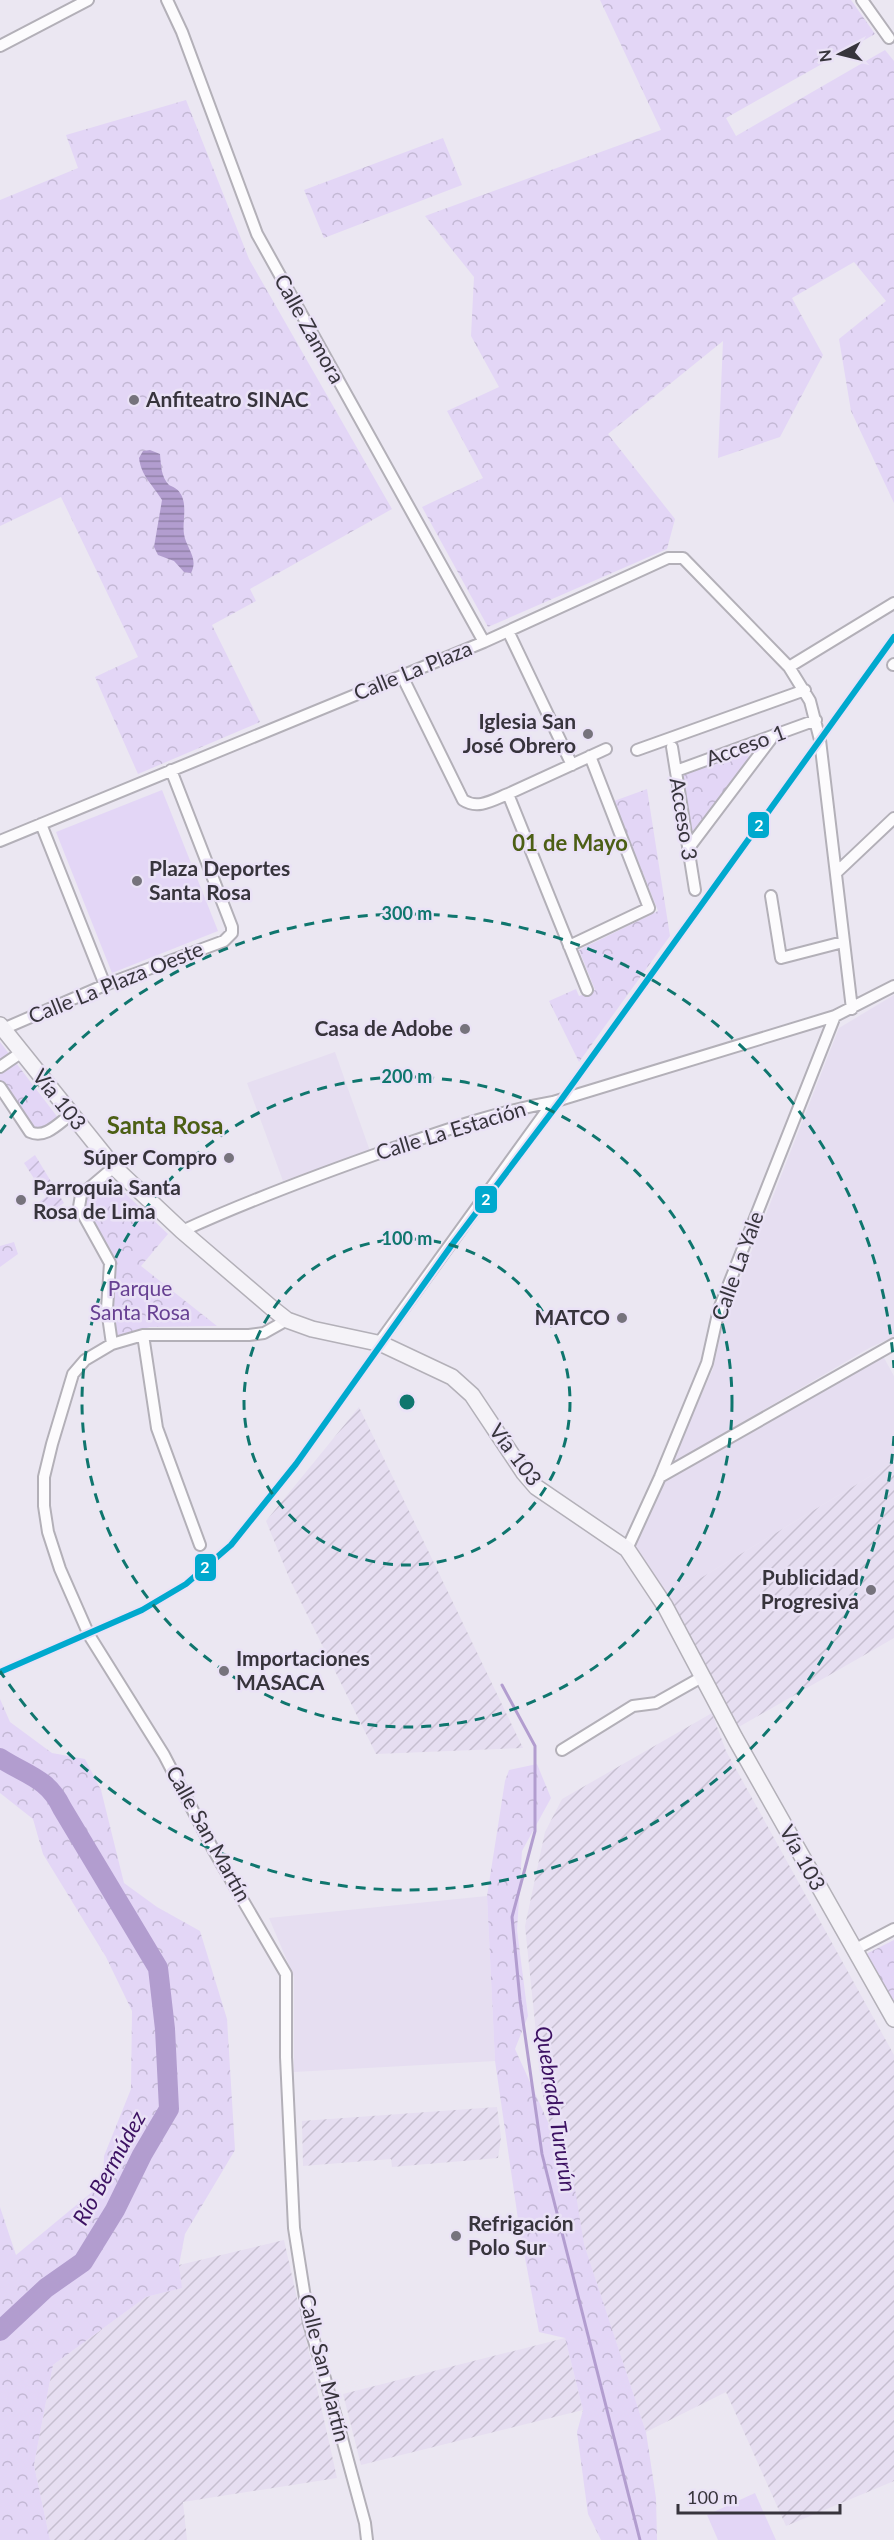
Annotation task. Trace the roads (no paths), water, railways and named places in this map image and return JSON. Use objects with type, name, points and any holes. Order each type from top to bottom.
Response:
[{"type":"main road","name":"Vía 103","points":[[1,1027],[114,1167],[183,1231],[287,1320],[342,1337],[379,1343],[433,1367],[462,1385],[472,1395],[524,1473],[536,1487],[627,1549],[665,1606],[702,1677],[894,2019]]},
{"type":"street","points":[[0,46],[88,0]]},
{"type":"street","name":"Calle Zamora","points":[[167,0],[182,32],[257,234],[484,642]]},
{"type":"street","points":[[862,0],[889,38]]},
{"type":"street","name":"Calle La Plaza","points":[[0,841],[484,642],[661,560],[675,557],[689,562],[789,667]]},
{"type":"street","points":[[852,1009],[820,740],[816,720],[805,690],[789,667],[894,603]]},
{"type":"street","points":[[508,631],[572,765]]},
{"type":"street","points":[[402,676],[463,800],[474,805],[481,805],[508,794],[606,748]]},
{"type":"street","points":[[637,750],[805,690]]},
{"type":"street","name":"Acceso 1","points":[[676,771],[772,738],[816,720]]},
{"type":"street","points":[[688,849],[772,738]]},
{"type":"street","name":"Acceso 3","points":[[672,747],[695,890]]},
{"type":"street","points":[[744,747],[753,752],[755,760]]},
{"type":"street","points":[[569,946],[649,908],[590,756]]},
{"type":"street","name":"Calle La Plaza Oeste","points":[[1,1027],[224,941],[229,937],[232,927],[171,770]]},
{"type":"street","points":[[508,794],[587,990]]},
{"type":"street","points":[[837,872],[894,818]]},
{"type":"street","points":[[41,824],[105,986]]},
{"type":"street","points":[[771,896],[781,957],[843,942]]},
{"type":"street","name":"Calle La Estación","points":[[183,1231],[322,1173],[515,1108],[553,1102],[835,1016],[894,986]]},
{"type":"street","name":"Calle La Yale","points":[[627,1549],[660,1477],[707,1363],[719,1309],[835,1016]]},
{"type":"street","points":[[0,1067],[22,1053]]},
{"type":"street","points":[[0,1087],[30,1132],[36,1135],[43,1135],[70,1115]]},
{"type":"street","points":[[379,1343],[553,1102]]},
{"type":"street","points":[[515,1108],[530,1117],[531,1126],[527,1136]]},
{"type":"street","points":[[112,1344],[107,1309],[110,1263],[79,1207],[78,1201],[81,1195],[114,1167]]},
{"type":"street","name":"Calle San Martín","points":[[287,1320],[264,1333],[249,1335],[142,1335],[112,1344],[85,1360],[73,1374],[44,1477],[44,1506],[48,1532],[60,1569],[89,1635],[164,1755],[214,1851],[286,1974],[286,2057],[294,2228],[309,2324],[343,2442],[367,2540]]},
{"type":"street","points":[[142,1335],[157,1428],[200,1545]]},
{"type":"street","points":[[660,1477],[894,1344]]},
{"type":"street","points":[[562,1750],[633,1706],[656,1703],[702,1677]]},
{"type":"street","points":[[854,1950],[894,1929]]},
{"type":"waterway","name":"Quebrada Tururún","points":[[502,1685],[535,1746],[535,1831],[512,1917],[520,2000],[542,2154],[640,2540]]},
{"type":"waterway","name":"Río Bermúdez","points":[[0,1758],[36,1778],[50,1790],[158,1968],[165,2029],[169,2109],[142,2155],[115,2210],[83,2262],[46,2288],[0,2331]]},
{"type":"place","name":"Anfiteatro SINAC","points":[[134,400]]},
{"type":"place","name":"Iglesia San José Obrero","points":[[588,734]]},
{"type":"place","name":"Plaza Deportes Santa Rosa","points":[[137,881]]},
{"type":"place","name":"Casa de Adobe","points":[[465,1029]]},
{"type":"place","name":"Súper Compro","points":[[229,1158]]},
{"type":"place","name":"Parroquia Santa Rosa de Lima","points":[[21,1200]]},
{"type":"place","name":"MATCO","points":[[622,1318]]},
{"type":"place","name":"Publicidad Progresiva","points":[[871,1590]]},
{"type":"place","name":"Importaciones MASACA","points":[[224,1671]]},
{"type":"place","name":"Refrigación Polo Sur","points":[[456,2236]]},
{"type":"district","name":"01 de Mayo","points":[[570,843]]},
{"type":"district","name":"Santa Rosa","points":[[165,1126]]},
{"type":"park label","name":"Parque Santa Rosa","points":[[140,1301]]}]
